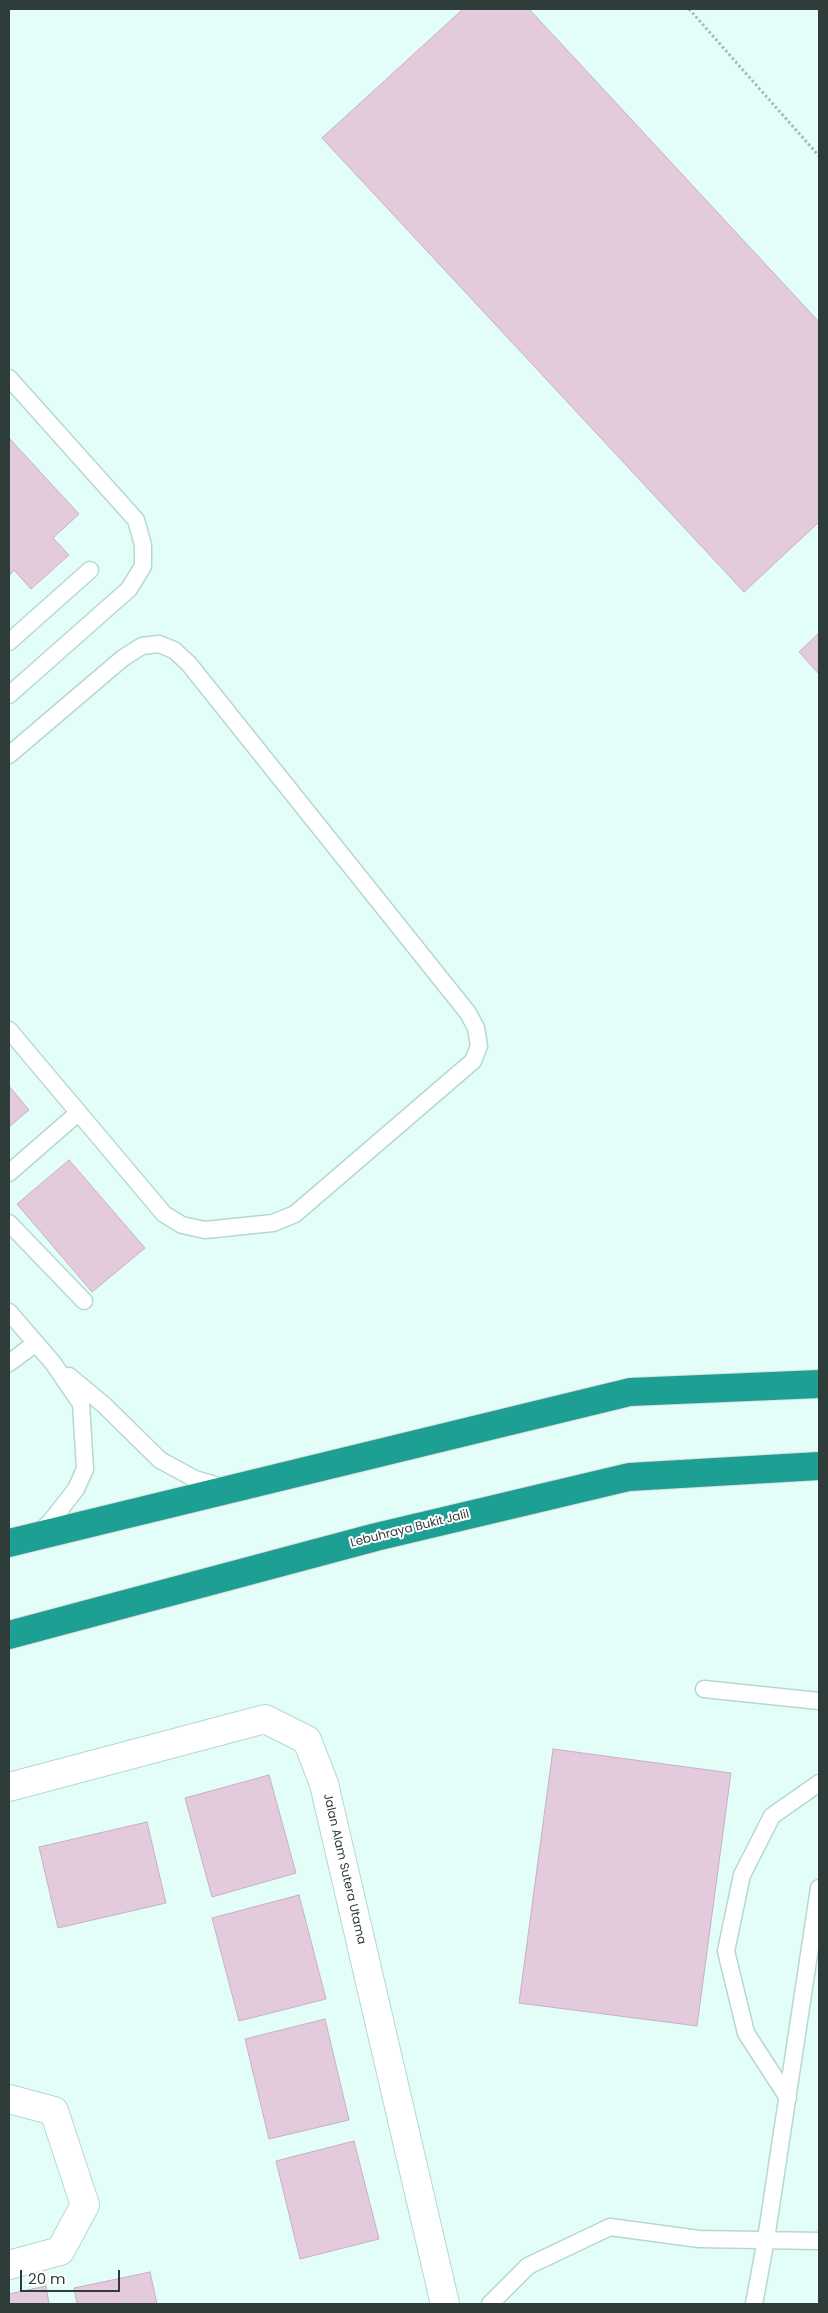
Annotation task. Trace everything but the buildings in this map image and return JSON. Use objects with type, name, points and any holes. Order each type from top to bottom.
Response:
[{"type":"highway","points":[[9,1543],[630,1392],[819,1384]]},
{"type":"highway","name":"Lebuhraya Bukit Jalil","points":[[9,1636],[376,1537],[629,1477],[819,1466]]},
{"type":"street","name":"Jalan Alam Sutera Utama","points":[[9,1787],[265,1719],[307,1740],[324,1784],[445,2304]]},
{"type":"street","points":[[9,2099],[54,2111],[85,2205],[60,2251],[9,2265]]},
{"type":"lane","points":[[9,378],[136,520],[142,545],[143,566],[129,589],[9,695]]},
{"type":"lane","points":[[9,642],[90,570]]},
{"type":"lane","points":[[9,755],[123,658],[142,646],[159,644],[174,650],[190,664],[462,1005],[476,1028],[479,1046],[473,1061],[295,1214],[273,1223],[205,1230],[182,1225],[164,1214],[9,1030]]},
{"type":"lane","points":[[9,1173],[78,1113]]},
{"type":"lane","points":[[9,1223],[84,1302]]},
{"type":"lane","points":[[9,1312],[53,1363],[81,1404],[85,1469],[76,1489],[62,1508],[36,1535]]},
{"type":"lane","points":[[9,1363],[36,1343]]},
{"type":"lane","points":[[53,1363],[104,1405],[160,1460],[194,1479],[227,1489]]},
{"type":"lane","points":[[704,1689],[819,1701]]},
{"type":"lane","points":[[788,2098],[746,2033],[726,1951],[742,1875],[772,1816],[819,1783]]},
{"type":"lane","points":[[754,2304],[766,2239],[819,1888]]},
{"type":"lane","points":[[490,2304],[528,2266],[610,2227],[699,2239],[766,2239],[819,2242]]},
{"type":"path","points":[[689,9],[819,156]]}]
